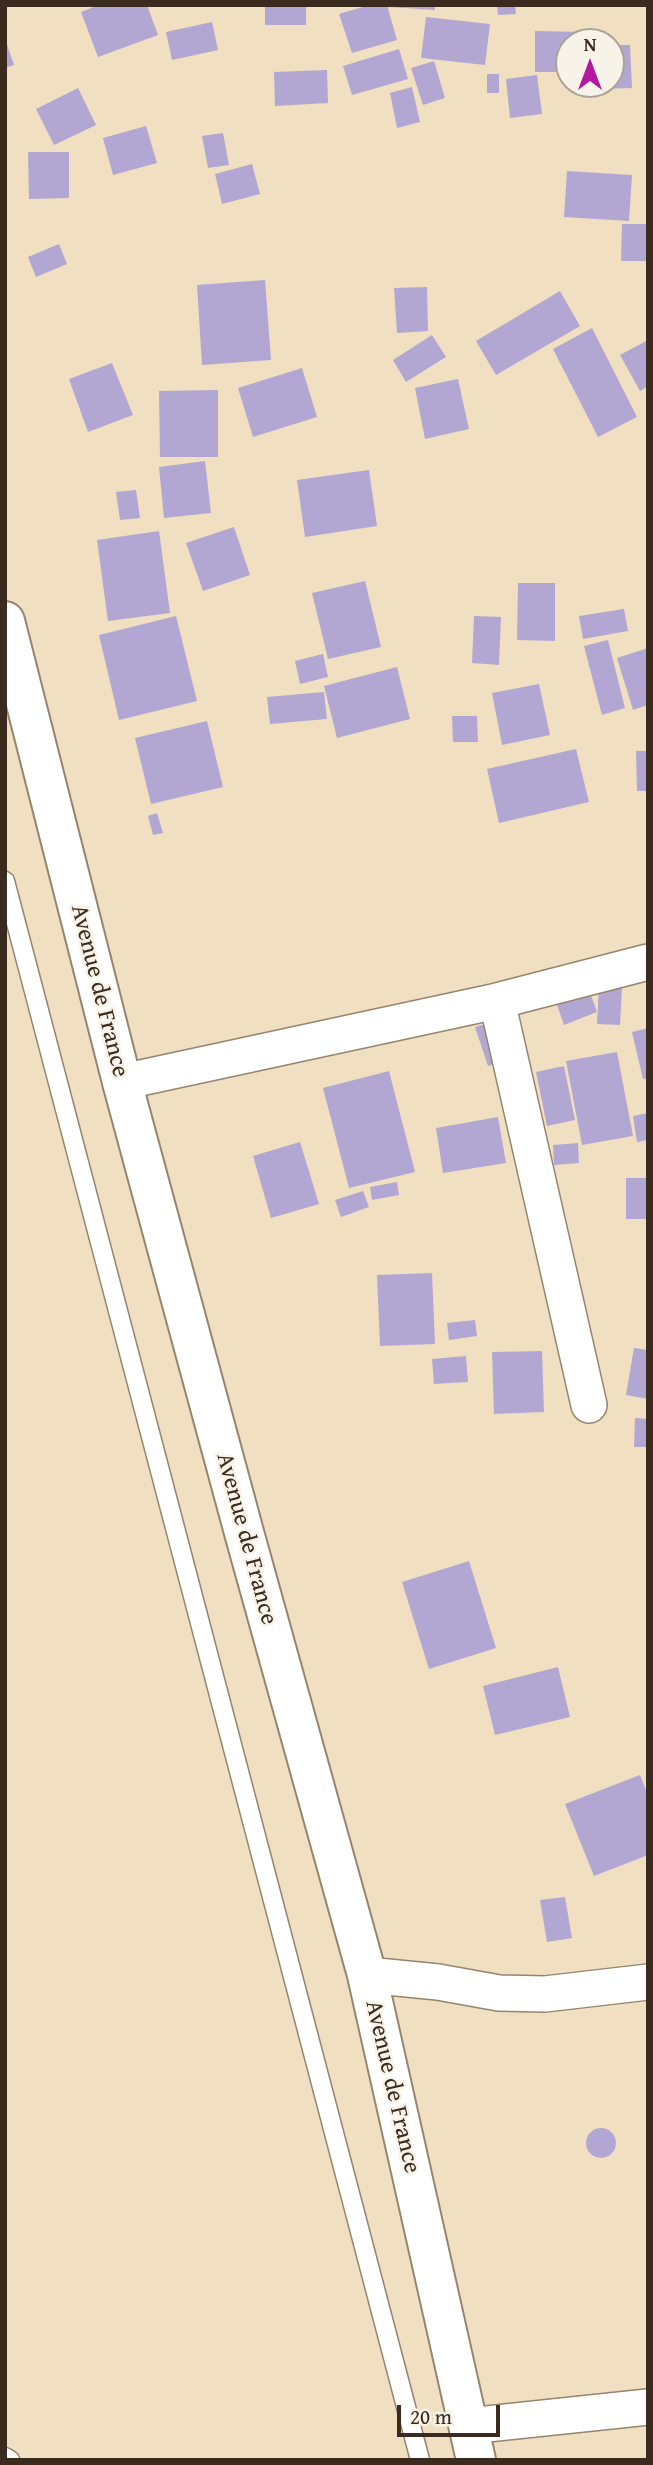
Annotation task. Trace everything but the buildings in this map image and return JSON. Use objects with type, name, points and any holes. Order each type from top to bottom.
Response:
[{"type":"street","name":"Avenue de France","points":[[5,621],[122,1082],[367,1976],[472,2443]]},
{"type":"street","points":[[122,1082],[497,1001],[648,962]]},
{"type":"street","points":[[497,1001],[589,1405]]},
{"type":"street","points":[[367,1976],[438,1982],[499,1993],[545,1994],[648,1982]]},
{"type":"street","points":[[472,2443],[648,2407]]},
{"type":"lane","points":[[5,881],[420,2460]]},
{"type":"lane","points":[[5,2457],[10,2460]]}]
